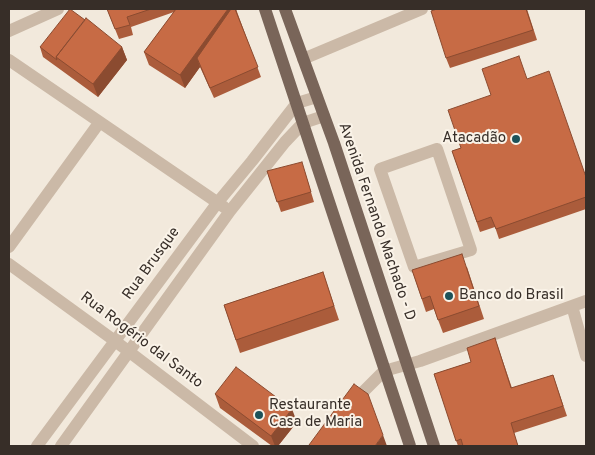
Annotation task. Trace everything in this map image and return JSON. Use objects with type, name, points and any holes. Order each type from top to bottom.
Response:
[{"type":"main road","points":[[265,9],[410,446]]},
{"type":"main road","name":"Avenida Fernando Machado - D","points":[[285,9],[324,116],[434,446]]},
{"type":"main road","points":[[343,242],[364,236]]},
{"type":"street","points":[[9,31],[44,11],[58,9]]},
{"type":"street","points":[[303,58],[422,9]]},
{"type":"street","points":[[9,60],[230,211]]},
{"type":"street","points":[[296,103],[317,97]]},
{"type":"street","name":"Rua Brusque","points":[[40,445],[218,202],[248,167],[296,103]]},
{"type":"street","points":[[61,446],[230,211],[303,123],[324,116]]},
{"type":"street","points":[[9,246],[99,123]]},
{"type":"street","points":[[437,150],[471,250],[414,267],[406,244],[380,169],[437,150]]},
{"type":"street","points":[[248,167],[259,176]]},
{"type":"street","name":"Rua Rogério dal Santo","points":[[9,264],[115,341],[253,446]]},
{"type":"street","points":[[343,413],[384,371],[406,363],[420,361],[586,301]]},
{"type":"street","points":[[572,306],[586,356]]},
{"type":"building","points":[[70,9],[85,20],[56,57],[57,60],[40,47]]},
{"type":"building","points":[[107,9],[151,9],[127,17],[130,25],[115,29]]},
{"type":"building","points":[[176,9],[228,9],[180,75],[144,52]]},
{"type":"building","points":[[231,9],[235,9],[258,67],[210,88],[197,58]]},
{"type":"building","points":[[437,9],[526,9],[533,30],[446,58],[431,11]]},
{"type":"building","points":[[86,18],[122,47],[93,84],[56,57]]},
{"type":"building","name":"Atacadão","points":[[519,56],[527,79],[549,71],[586,177],[586,197],[496,229],[491,217],[477,222],[452,151],[461,148],[448,110],[491,95],[482,69]]},
{"type":"building","points":[[302,162],[311,192],[277,202],[267,171]]},
{"type":"building","name":"Banco do Brasil","points":[[462,254],[479,306],[438,320],[430,296],[422,299],[412,270]]},
{"type":"building","points":[[323,272],[334,306],[236,340],[224,305]]},
{"type":"building","points":[[495,338],[511,388],[553,375],[563,406],[511,423],[518,446],[463,446],[461,439],[456,441],[434,374],[471,362],[467,348]]},
{"type":"building","name":"Restaurante Casa de Maria","points":[[236,367],[292,409],[271,436],[215,394]]},
{"type":"building","points":[[354,384],[368,394],[383,435],[375,446],[309,445]]},
{"type":"place","name":"Atacadão","points":[[516,139]]},
{"type":"place","name":"Banco do Brasil","points":[[449,296]]},
{"type":"place","name":"Restaurante Casa de Maria","points":[[259,415]]}]
